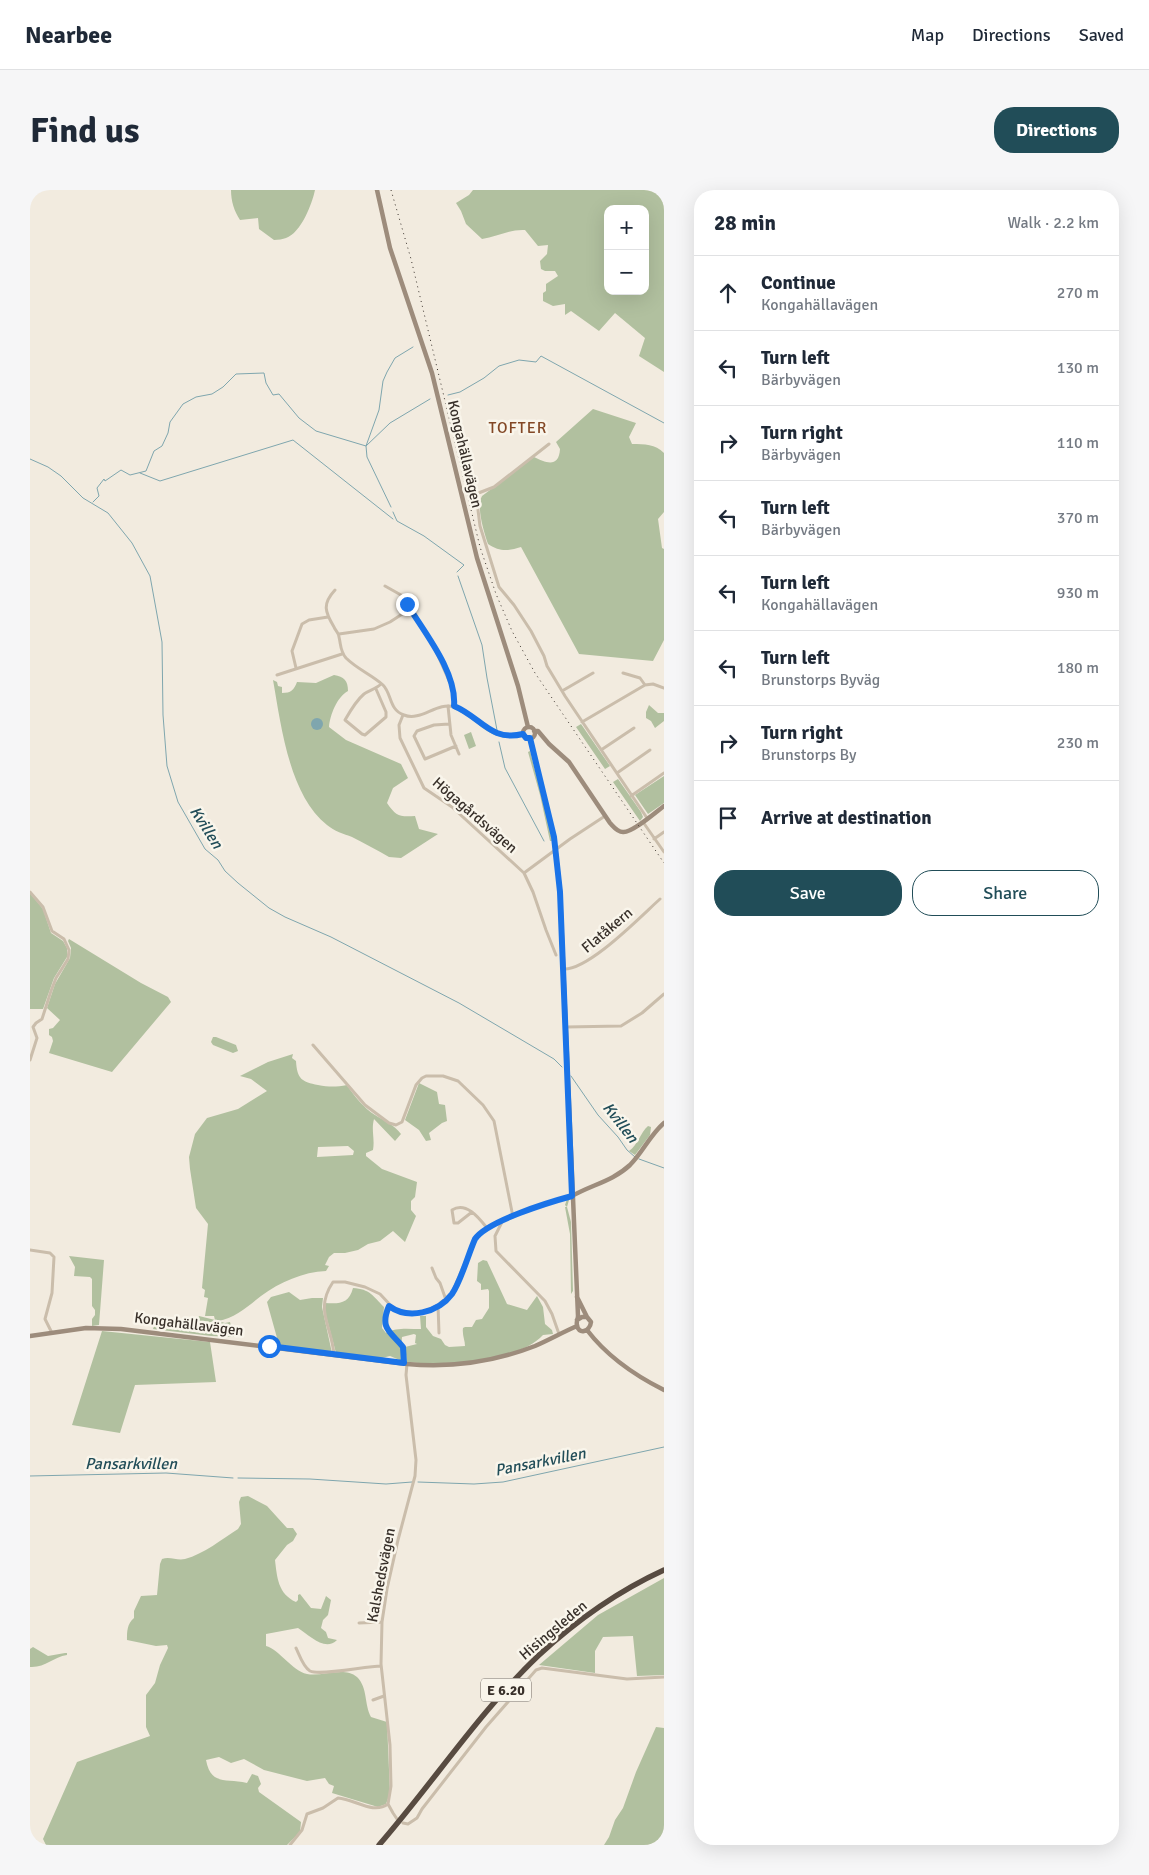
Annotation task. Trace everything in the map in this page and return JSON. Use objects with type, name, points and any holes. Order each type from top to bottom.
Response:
[{"type":"highway","name":"Hisingsleden","points":[[379,1845],[491,1707],[539,1655],[600,1607],[636,1584],[664,1570]]},
{"type":"main road","name":"Kongahällavägen","points":[[378,190],[390,248],[432,373],[477,558],[518,686],[528,727]]},
{"type":"main road","points":[[530,738],[526,738],[523,734],[524,729],[528,727],[538,731],[549,744],[564,755],[613,827],[623,832],[631,830],[664,806]]},
{"type":"main road","points":[[530,738],[533,736],[534,731]]},
{"type":"main road","points":[[530,738],[556,849],[560,892],[566,1027],[577,1326],[582,1331],[587,1330]]},
{"type":"main road","points":[[572,1196],[609,1180],[631,1164],[664,1123]]},
{"type":"main road","points":[[577,1297],[591,1324],[587,1330]]},
{"type":"main road","points":[[578,1320],[582,1317],[587,1317]]},
{"type":"main road","name":"Kongahällavägen","points":[[30,1336],[92,1328],[130,1329],[334,1355],[441,1366],[480,1362],[522,1351],[577,1326]]},
{"type":"main road","points":[[587,1330],[606,1350],[629,1369],[664,1390]]},
{"type":"street","points":[[549,444],[509,473],[494,487],[476,494],[480,526],[499,587],[532,631],[547,666],[562,691],[647,818]]},
{"type":"street","points":[[384,586],[399,593],[435,649],[454,692],[454,706]]},
{"type":"street","points":[[335,590],[327,601],[328,617],[339,634],[342,654],[381,684],[386,690],[392,705],[403,715],[414,716],[441,706],[454,706],[496,733],[507,736],[523,734]]},
{"type":"street","points":[[339,634],[374,629],[390,622],[410,609]]},
{"type":"street","points":[[296,668],[292,651],[302,624],[309,620],[328,617]]},
{"type":"street","points":[[277,675],[342,654]]},
{"type":"street","points":[[562,691],[593,673]]},
{"type":"street","points":[[623,673],[640,678],[645,685]]},
{"type":"street","points":[[376,690],[386,712],[386,717],[365,735],[345,720],[361,696],[376,690],[381,684]]},
{"type":"street","points":[[582,722],[645,685],[653,684],[664,688]]},
{"type":"street","points":[[448,706],[452,738],[459,754]]},
{"type":"street","name":"Högagårdsvägen","points":[[403,715],[400,724],[400,738],[424,788],[452,807],[524,873],[536,897],[556,956]]},
{"type":"street","points":[[449,724],[434,725],[417,731],[414,736],[425,759],[456,746]]},
{"type":"street","points":[[601,750],[634,728]]},
{"type":"street","points":[[617,773],[650,750]]},
{"type":"street","points":[[631,796],[664,773]]},
{"type":"street","name":"Högagårdsvägen","points":[[524,873],[605,816]]},
{"type":"street","points":[[642,822],[664,852]]},
{"type":"street","points":[[654,839],[664,832]]},
{"type":"street","points":[[30,892],[43,907],[52,931],[66,942],[69,953],[68,959],[51,991],[42,1019],[33,1027],[37,1038],[30,1060]]},
{"type":"street","name":"Flatåkern","points":[[563,969],[574,967],[594,957],[660,899]]},
{"type":"street","points":[[566,1027],[621,1026],[627,1024],[664,994]]},
{"type":"street","points":[[313,1046],[365,1104],[389,1123],[396,1125],[402,1122],[416,1085],[422,1078],[426,1076],[444,1076],[458,1081],[483,1105],[494,1122],[513,1217]]},
{"type":"street","points":[[334,1355],[323,1306],[327,1292],[333,1282],[353,1284],[376,1292],[389,1306],[396,1310],[417,1314],[446,1300],[457,1285],[475,1239],[487,1228],[572,1196]]},
{"type":"street","points":[[472,1212],[458,1223],[454,1222],[451,1212],[453,1208],[461,1207],[472,1212],[487,1228]]},
{"type":"street","points":[[502,1221],[496,1236],[496,1251],[545,1301],[559,1334]]},
{"type":"street","points":[[30,1250],[50,1253],[54,1257],[52,1294],[45,1319],[52,1332]]},
{"type":"street","points":[[432,1268],[446,1300]]},
{"type":"street","points":[[438,1305],[439,1333]]},
{"type":"street","name":"Kalshedsvägen","points":[[388,1804],[391,1786],[390,1745],[381,1666],[382,1622],[391,1568],[416,1476],[403,1347],[386,1328],[389,1306]]},
{"type":"street","points":[[359,1623],[382,1622]]},
{"type":"street","points":[[296,1648],[306,1667],[312,1672],[381,1666]]},
{"type":"street","points":[[403,1823],[408,1824],[418,1818],[422,1809],[486,1727],[536,1670],[542,1668],[627,1679],[664,1677]]},
{"type":"street","points":[[373,1700],[384,1696]]},
{"type":"street","points":[[290,1845],[302,1830],[307,1814],[323,1808],[338,1798],[375,1808],[383,1808],[388,1804],[394,1816],[398,1819]]},
{"type":"green space","points":[[231,190],[315,190],[301,224],[286,238],[274,240],[259,229],[258,218],[240,220],[233,206]]},
{"type":"green space","points":[[473,190],[664,190],[664,372],[639,356],[645,338],[615,313],[599,331],[571,311],[565,315],[565,304],[553,306],[543,301],[546,284],[558,276],[555,271],[541,269],[540,261],[547,254],[548,245],[538,246],[525,230],[482,239],[466,224],[456,203],[469,195]]},
{"type":"green space","points":[[593,409],[636,423],[629,437],[632,444],[653,446],[664,453],[664,512],[658,519],[662,548],[664,549],[664,640],[653,661],[579,654],[521,547],[504,550],[492,547],[488,544],[483,526],[480,513],[482,496],[534,457],[547,462],[557,459],[560,449],[556,442]]},
{"type":"green space","points":[[334,675],[345,680],[348,691],[341,697],[335,707],[329,727],[346,740],[401,764],[408,778],[393,788],[387,803],[398,815],[415,816],[419,829],[438,834],[401,858],[389,857],[327,825],[314,812],[295,778],[279,717],[273,680],[277,682],[278,686],[282,687],[282,693],[285,693],[292,690],[297,682],[316,683]]},
{"type":"green space","points":[[649,705],[658,713],[664,713],[664,721],[655,728],[651,721],[646,718]]},
{"type":"green space","points":[[472,719],[499,735],[522,735],[510,738],[500,737],[484,729]]},
{"type":"green space","points":[[581,724],[610,766],[605,769],[576,727]]},
{"type":"green space","points":[[471,732],[476,746],[469,749],[464,735]]},
{"type":"green space","points":[[530,751],[552,841],[550,841],[528,752]]},
{"type":"green space","points":[[664,776],[664,803],[648,814],[635,795]]},
{"type":"green space","points":[[618,779],[641,812],[643,817],[640,821],[613,782]]},
{"type":"green space","points":[[30,893],[43,909],[51,933],[63,941],[67,948],[67,957],[54,978],[43,1009],[30,1009]]},
{"type":"green space","points":[[69,939],[141,983],[168,997],[171,1002],[112,1072],[49,1053],[53,1041],[49,1035],[49,1029],[53,1028],[60,1020],[47,1008],[55,984],[70,958],[71,948]]},
{"type":"green space","points":[[213,1037],[236,1045],[238,1051],[233,1053],[213,1045],[211,1042]]},
{"type":"green space","points":[[293,1054],[292,1058],[296,1061],[301,1079],[313,1084],[326,1086],[347,1085],[367,1109],[401,1134],[395,1141],[374,1119],[373,1150],[366,1153],[366,1156],[382,1169],[417,1182],[415,1197],[411,1201],[411,1210],[416,1216],[405,1242],[393,1231],[380,1241],[368,1244],[358,1250],[334,1253],[329,1257],[325,1265],[329,1266],[326,1271],[309,1273],[284,1282],[236,1314],[218,1321],[230,1322],[234,1337],[153,1329],[155,1324],[181,1324],[197,1321],[199,1316],[215,1320],[214,1316],[205,1316],[208,1298],[204,1297],[205,1290],[202,1288],[208,1224],[196,1208],[189,1157],[195,1134],[207,1118],[238,1109],[267,1091],[251,1079],[240,1076],[268,1062]],"holes":[[[348,1146],[354,1151],[353,1155],[317,1157],[318,1147]]]},
{"type":"green space","points":[[419,1083],[437,1092],[439,1104],[445,1105],[447,1121],[429,1133],[431,1140],[426,1141],[419,1130],[405,1120]]},
{"type":"green space","points":[[648,1126],[651,1127],[650,1135],[635,1155],[629,1151],[635,1146]]},
{"type":"green space","points":[[567,1199],[569,1200],[567,1207],[565,1205]]},
{"type":"green space","points":[[565,1207],[567,1207],[571,1222],[573,1291],[571,1294],[570,1234]]},
{"type":"green space","points":[[69,1256],[104,1260],[99,1325],[92,1326],[95,1310],[92,1306],[92,1279],[90,1277],[74,1276],[75,1267]]},
{"type":"green space","points":[[483,1260],[487,1261],[507,1304],[527,1310],[537,1296],[543,1307],[545,1324],[552,1330],[553,1334],[543,1335],[532,1344],[516,1351],[479,1360],[459,1362],[407,1362],[405,1347],[417,1344],[415,1343],[416,1335],[414,1334],[402,1337],[401,1349],[404,1359],[402,1361],[390,1356],[382,1358],[336,1353],[324,1308],[325,1303],[343,1302],[349,1297],[353,1288],[374,1296],[384,1307],[382,1328],[386,1333],[398,1329],[421,1329],[420,1316],[426,1316],[426,1327],[433,1336],[441,1339],[449,1347],[465,1346],[463,1328],[472,1327],[476,1320],[482,1319],[489,1308],[489,1291],[488,1289],[481,1290],[481,1284],[477,1281],[478,1263]]},
{"type":"green space","points":[[289,1292],[300,1300],[323,1298],[322,1307],[332,1353],[279,1345],[267,1302],[271,1297]]},
{"type":"green space","points":[[102,1331],[210,1342],[216,1382],[135,1385],[120,1433],[72,1425]]},
{"type":"green space","points":[[248,1496],[267,1506],[287,1528],[293,1528],[297,1534],[275,1560],[282,1590],[290,1599],[296,1602],[300,1594],[311,1608],[321,1609],[326,1596],[331,1600],[328,1615],[323,1620],[321,1628],[326,1632],[328,1638],[337,1640],[327,1644],[322,1643],[298,1628],[266,1634],[266,1646],[276,1651],[301,1672],[313,1675],[346,1672],[357,1677],[363,1686],[371,1717],[387,1722],[390,1793],[386,1804],[378,1807],[332,1793],[334,1786],[329,1784],[325,1778],[307,1781],[264,1770],[244,1759],[231,1763],[219,1757],[206,1760],[212,1774],[220,1779],[247,1783],[252,1774],[258,1776],[261,1784],[258,1788],[259,1792],[301,1822],[300,1832],[287,1845],[46,1845],[43,1839],[77,1762],[150,1736],[146,1727],[146,1695],[155,1683],[160,1665],[168,1648],[167,1645],[156,1646],[127,1640],[127,1634],[141,1596],[157,1595],[162,1559],[192,1557],[238,1529],[241,1524],[239,1502],[241,1497]]},
{"type":"green space","points":[[664,1578],[664,1675],[637,1676],[633,1636],[603,1637],[595,1651],[595,1673],[539,1665],[598,1615]]},
{"type":"green space","points":[[33,1647],[48,1656],[65,1653],[67,1655],[40,1666],[30,1667],[30,1649]]},
{"type":"green space","points":[[656,1727],[664,1728],[664,1845],[604,1845],[615,1820],[623,1808],[636,1772]]},
{"type":"water","points":[[315,718],[319,718],[323,724],[319,730],[315,730],[311,726],[311,722]]},
{"type":"waterway","points":[[391,507],[367,457],[366,446],[379,410],[383,381],[387,372],[395,358],[413,347]]},
{"type":"waterway","points":[[448,395],[460,392],[484,378],[499,366],[519,360],[536,362],[541,356],[664,423]]},
{"type":"waterway","points":[[93,502],[99,496],[97,488],[104,479],[105,481],[121,470],[130,475],[146,471],[154,451],[162,446],[168,433],[170,422],[183,404],[196,397],[212,394],[223,387],[236,374],[264,373],[266,383],[273,395],[279,394],[299,418],[316,431],[366,446],[390,423],[430,399]]},
{"type":"waterway","points":[[140,473],[160,481],[293,440],[393,519]]},
{"type":"waterway","name":"Kvillen","points":[[30,459],[48,467],[61,476],[83,498],[108,513],[132,543],[150,576],[162,642],[163,715],[167,766],[178,802],[205,849],[218,860],[225,871],[238,883],[269,908],[331,937],[459,1003],[554,1059],[562,1067]]},
{"type":"waterway","points":[[393,512],[397,521],[424,536],[464,565],[457,572]]},
{"type":"waterway","points":[[458,576],[482,645],[497,730]]},
{"type":"waterway","points":[[499,742],[505,768],[544,841]]},
{"type":"waterway","name":"Kvillen","points":[[571,1076],[598,1115],[635,1157]]},
{"type":"waterway","name":"Kvillen","points":[[639,1159],[664,1168]]},
{"type":"waterway","name":"Pansarkvillen","points":[[418,1482],[474,1484],[503,1482],[664,1447]]},
{"type":"waterway","name":"Pansarkvillen","points":[[30,1476],[166,1473],[233,1478]]},
{"type":"waterway","name":"Pansarkvillen","points":[[238,1478],[310,1479],[386,1484],[412,1482]]},
{"type":"waterway","points":[[30,1840],[33,1845]]},
{"type":"railway","points":[[391,190],[411,259],[480,547],[496,594],[512,631],[535,673],[664,863]]},
{"type":"district","name":"TOFTER","points":[[518,427]]},
{"type":"route","points":[[269,1346],[404,1363],[402,1345],[386,1328],[389,1306],[396,1310],[417,1314],[438,1305],[449,1298],[457,1285],[475,1239],[480,1233],[509,1218],[572,1196],[560,892],[554,837],[530,738],[526,738],[523,734],[507,736],[496,733],[454,706],[454,692],[439,655],[407,604]]}]
